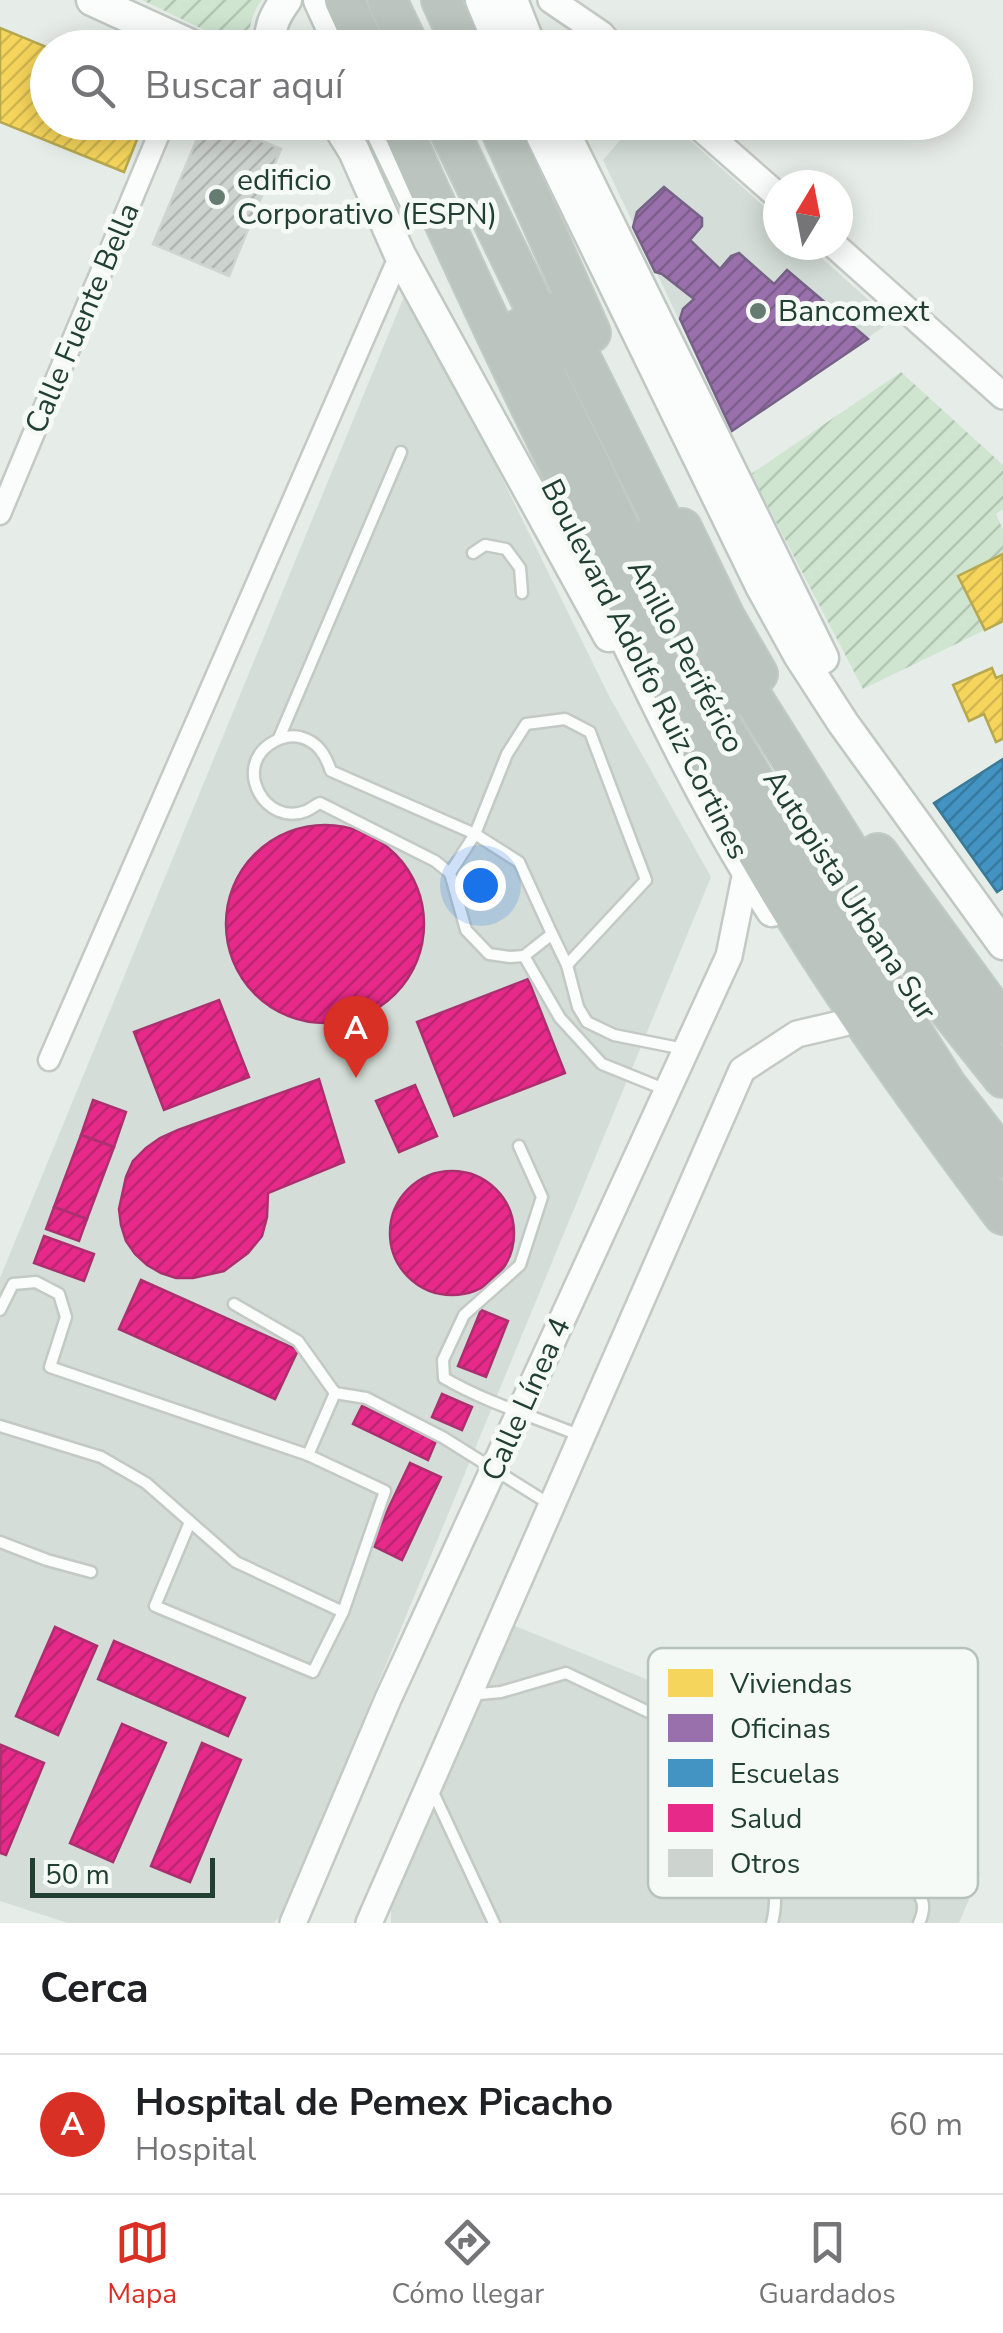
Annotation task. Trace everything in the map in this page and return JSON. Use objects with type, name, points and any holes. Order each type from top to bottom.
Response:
[{"type":"highway","points":[[344,0],[358,30]]},
{"type":"highway","points":[[364,0],[378,30]]},
{"type":"highway","points":[[388,0],[402,30]]},
{"type":"highway","points":[[413,0],[464,30]]},
{"type":"highway","points":[[441,0],[467,30]]},
{"type":"highway","points":[[407,140],[449,236],[614,577],[754,849],[841,988],[1003,1215]]},
{"type":"highway","name":"Anillo Periférico","points":[[431,140],[703,697],[947,1086],[1003,1158]]},
{"type":"highway","name":"Autopista Urbana Sur","points":[[453,140],[738,719],[974,1090],[1003,1122]]},
{"type":"highway","name":"Autopista Urbana Sur","points":[[477,140],[574,346],[746,687],[951,1013],[1003,1078]]},
{"type":"highway","name":"Anillo Periférico","points":[[504,140],[636,434],[726,617],[801,748],[1003,1024]]},
{"type":"main road","points":[[92,0],[158,30]]},
{"type":"main road","points":[[271,30],[275,15],[286,0]]},
{"type":"main road","points":[[320,0],[333,30]]},
{"type":"main road","points":[[512,0],[524,30]]},
{"type":"main road","points":[[347,140],[400,255],[612,640],[675,744]]},
{"type":"main road","name":"Boulevard Adolfo Ruiz Cortines","points":[[386,140],[675,744],[746,872],[885,1081],[1003,1232]]},
{"type":"main road","points":[[544,140],[761,586],[800,655],[843,723],[1003,944]]},
{"type":"main road","points":[[570,140],[838,688],[905,806]]},
{"type":"street","points":[[551,0],[595,30]]},
{"type":"street","name":"Calle Fuente Bella","points":[[0,514],[156,140]]},
{"type":"street","points":[[714,140],[763,183]]},
{"type":"street","points":[[50,1060],[400,255]]},
{"type":"street","points":[[851,260],[1003,396]]},
{"type":"street","name":"Calle Línea 4","points":[[293,1923],[388,1699],[729,956],[746,872]]},
{"type":"street","points":[[368,1923],[742,1070],[797,1034],[844,1023]]},
{"type":"lane","points":[[280,738],[402,452]]},
{"type":"lane","points":[[473,554],[485,545],[506,549],[520,568],[522,593]]},
{"type":"lane","points":[[450,873],[475,834],[506,754],[526,724],[566,719],[590,732],[646,880],[567,966]]},
{"type":"lane","points":[[552,934],[524,956],[489,954],[466,930],[450,873],[435,861],[320,802],[305,812],[288,814],[272,808],[259,796],[253,780],[255,762],[264,748],[280,738],[297,736],[313,742],[325,754],[331,770],[475,834],[518,862],[552,934],[567,966],[578,1007],[587,1022],[614,1036],[684,1050]]},
{"type":"lane","points":[[524,956],[560,1018],[602,1064],[666,1090]]},
{"type":"lane","points":[[560,1018],[578,1007]]},
{"type":"lane","points":[[519,1146],[542,1197],[520,1265],[464,1315],[444,1360],[444,1378],[476,1396],[582,1436]]},
{"type":"lane","points":[[0,1310],[13,1284],[36,1282],[58,1294],[66,1317],[50,1366],[308,1456],[385,1491],[343,1612],[313,1672],[155,1606],[190,1522]]},
{"type":"lane","points":[[234,1304],[298,1341],[335,1393],[366,1398],[444,1438],[552,1506]]},
{"type":"lane","points":[[308,1456],[335,1393]]},
{"type":"lane","points":[[0,1426],[102,1457],[146,1482],[236,1562],[343,1612]]},
{"type":"lane","points":[[0,1542],[91,1572]]},
{"type":"lane","points":[[468,1696],[501,1692],[566,1672],[648,1711]]},
{"type":"lane","points":[[430,1784],[494,1923]]},
{"type":"lane","points":[[772,1923],[776,1898]]},
{"type":"lane","points":[[919,1923],[925,1908],[922,1898]]},
{"type":"shaded area","points":[[620,140],[690,140],[763,206],[763,260],[824,260],[892,321],[732,431],[603,160]]},
{"type":"shaded area","points":[[408,287],[609,696],[711,877],[283,1914],[273,1923],[68,1923],[0,1901],[0,1278]]},
{"type":"shaded area","points":[[510,1624],[648,1680],[648,1898],[970,1898],[959,1923],[391,1923],[391,1895]]},
{"type":"green space","points":[[142,0],[262,0],[250,30],[204,30]]},
{"type":"green space","points":[[901,372],[1003,465],[1003,509],[996,514],[1003,530],[1003,554],[959,576],[985,630],[863,689],[751,474]]},
{"type":"building: Viviendas","points":[[0,28],[30,40],[30,134],[0,122]]},
{"type":"building: Viviendas","points":[[45,140],[137,140],[124,172]]},
{"type":"building: Viviendas","points":[[1003,554],[1003,621],[985,630],[958,576]]},
{"type":"building: Viviendas","points":[[992,668],[996,678],[1003,675],[1003,739],[996,742],[984,714],[969,721],[953,685]]},
{"type":"building: Oficinas","name":"Bancomext","points":[[664,187],[702,218],[702,226],[690,240],[720,269],[739,253],[774,284],[787,270],[868,339],[732,431],[680,319],[683,309],[694,299],[655,272],[633,227],[637,212]]},
{"type":"building: Escuelas","points":[[1003,759],[1003,888],[997,892],[934,803]]},
{"type":"building: Salud","points":[[325,825],[363,832],[395,854],[417,886],[424,924],[417,962],[395,994],[363,1016],[325,1023],[287,1016],[255,994],[233,962],[226,924],[233,886],[255,854],[287,832]]},
{"type":"building: Salud","points":[[528,979],[565,1073],[454,1116],[417,1022]]},
{"type":"building: Salud","points":[[219,1000],[249,1077],[164,1110],[134,1032]]},
{"type":"building: Salud","points":[[319,1079],[344,1162],[268,1193],[262,1236],[248,1253],[224,1271],[176,1278],[147,1265],[135,1254],[126,1241],[119,1209],[133,1161],[146,1148],[178,1130]]},
{"type":"building: Salud","points":[[415,1085],[437,1136],[399,1152],[376,1101]]},
{"type":"building: Salud","points":[[93,1100],[126,1112],[114,1147],[81,1135]]},
{"type":"building: Salud","points":[[81,1135],[114,1147],[87,1219],[54,1207]]},
{"type":"building: Salud","points":[[452,1171],[476,1176],[496,1189],[509,1209],[514,1233],[509,1257],[496,1277],[476,1290],[452,1295],[428,1290],[408,1277],[395,1257],[390,1233],[395,1209],[408,1189],[428,1176]]},
{"type":"building: Salud","points":[[54,1207],[87,1219],[79,1241],[46,1229]]},
{"type":"building: Salud","points":[[44,1236],[94,1254],[84,1281],[34,1263]]},
{"type":"building: Salud","points":[[141,1280],[298,1350],[275,1399],[119,1329]]},
{"type":"building: Salud","points":[[481,1310],[508,1321],[486,1377],[458,1366]]},
{"type":"building: Salud","points":[[442,1394],[472,1407],[462,1430],[432,1417]]},
{"type":"building: Salud","points":[[362,1406],[436,1441],[428,1460],[353,1424]]},
{"type":"building: Salud","points":[[410,1463],[441,1477],[402,1560],[371,1545]]},
{"type":"building: Salud","points":[[55,1627],[97,1646],[58,1735],[16,1716]]},
{"type":"building: Salud","points":[[114,1641],[245,1698],[228,1736],[98,1679]]},
{"type":"building: Salud","points":[[122,1724],[166,1743],[113,1862],[70,1843]]},
{"type":"building: Salud","points":[[202,1743],[241,1760],[190,1882],[151,1866]]},
{"type":"building: Salud","points":[[1,1745],[44,1763],[6,1855],[0,1853]]},
{"type":"building: Otros","name":"edificio Corporativo (ESPN)","points":[[196,140],[260,140],[281,149],[229,276],[153,244]]},
{"type":"place","name":"edificio Corporativo (ESPN)","points":[[217,197]]},
{"type":"place","name":"Bancomext","points":[[758,311]]},
{"type":"place","name":"Hospital de Pemex Picacho","points":[[356,1078]]}]
